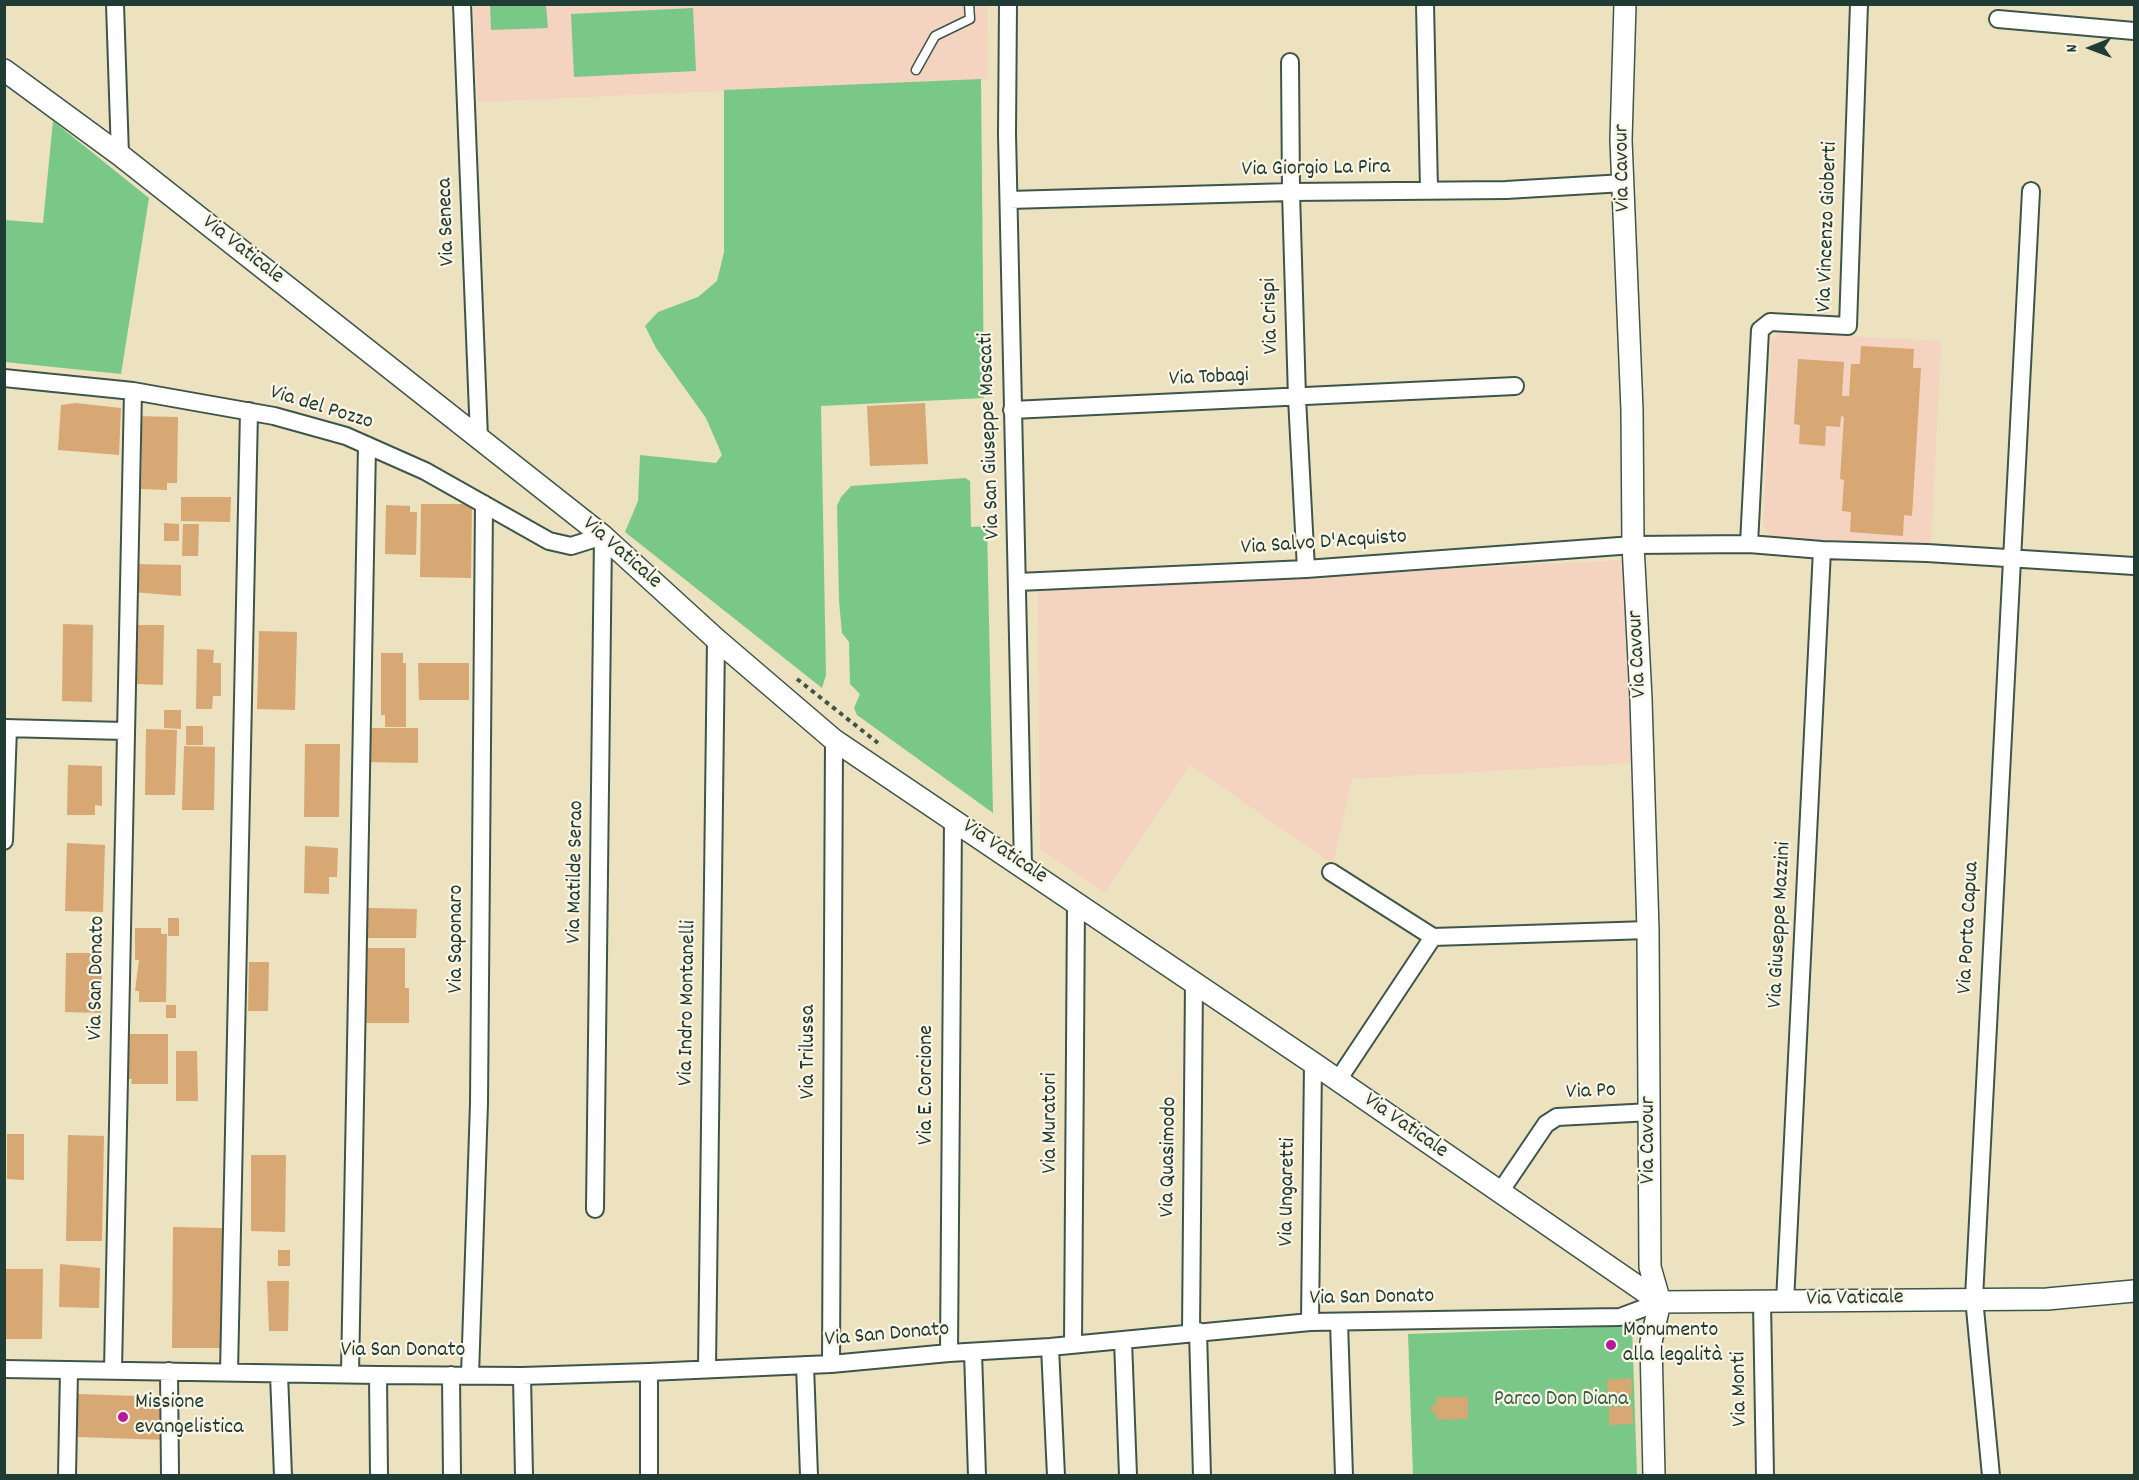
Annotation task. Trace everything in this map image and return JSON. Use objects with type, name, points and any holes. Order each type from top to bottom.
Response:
[{"type":"street","points":[[115,4],[120,155]]},
{"type":"street","name":"Via Seneca","points":[[462,4],[479,438]]},
{"type":"street","name":"Via San Giuseppe Moscati","points":[[1008,4],[1012,410],[1018,582],[1023,866]]},
{"type":"street","points":[[1425,4],[1429,190]]},
{"type":"street","name":"Via Cavour","points":[[1625,4],[1621,140],[1632,410],[1633,545],[1641,699],[1648,930],[1651,1112],[1650,1267],[1660,1302]]},
{"type":"street","name":"Via Vincenzo Gioberti","points":[[1749,544],[1760,330],[1770,322],[1848,326],[1859,4]]},
{"type":"street","points":[[1998,19],[2134,31]]},
{"type":"street","name":"Via Crispi","points":[[1290,62],[1296,398],[1306,569]]},
{"type":"street","name":"Via Vaticale","points":[[4,70],[120,155],[603,536],[716,639],[834,740],[953,818],[1660,1302],[2048,1299],[2134,1295]]},
{"type":"street","name":"Via Giorgio La Pira","points":[[1009,200],[1291,192],[1506,190],[1624,183]]},
{"type":"street","name":"Via Porta Capua","points":[[1991,1476],[1974,1298],[2010,560],[2031,191]]},
{"type":"street","name":"Via del Pozzo","points":[[4,378],[133,391],[249,411],[316,427],[367,445],[425,471],[549,541],[571,546],[603,536]]},
{"type":"street","name":"Via Tobagi","points":[[1012,410],[1515,386]]},
{"type":"street","name":"Via San Donato","points":[[113,1370],[133,391]]},
{"type":"street","points":[[229,1372],[249,411]]},
{"type":"street","points":[[350,1374],[367,445]]},
{"type":"street","name":"Via Saponaro","points":[[470,1375],[479,1103],[484,504]]},
{"type":"street","name":"Via Matilde Serao","points":[[595,1209],[603,536]]},
{"type":"street","name":"Via Salvo D'Acquisto","points":[[1018,582],[1306,569],[1633,545],[1749,544],[1822,550],[1927,553],[2134,566]]},
{"type":"street","name":"Via Giuseppe Mazzini","points":[[1785,1302],[1822,550]]},
{"type":"street","name":"Via Indro Montanelli","points":[[707,1368],[716,639]]},
{"type":"street","points":[[4,841],[6,728],[125,731]]},
{"type":"street","name":"Via Trilussa","points":[[831,1364],[834,740]]},
{"type":"street","name":"Via E. Corcione","points":[[949,1353],[953,818]]},
{"type":"street","points":[[1331,872],[1433,937],[1648,930]]},
{"type":"street","name":"Via Muratori","points":[[1073,1344],[1076,902]]},
{"type":"street","points":[[1338,1080],[1433,937]]},
{"type":"street","name":"Via Quasimodo","points":[[1194,982],[1194,1331],[1202,1476]]},
{"type":"street","name":"Via Ungaretti","points":[[1310,1322],[1313,1063]]},
{"type":"street","name":"Via Po","points":[[1500,1192],[1546,1124],[1557,1117],[1651,1112]]},
{"type":"street","points":[[1654,1476],[1651,1342],[1660,1302]]},
{"type":"street","name":"Via San Donato","points":[[4,1369],[522,1376],[648,1372],[831,1364],[949,1353],[1050,1347],[1194,1331],[1310,1322],[1620,1317],[1660,1302]]},
{"type":"street","name":"Via Monti","points":[[1762,1302],[1765,1476]]},
{"type":"street","points":[[1339,1322],[1344,1476]]},
{"type":"street","points":[[1123,1340],[1128,1476]]},
{"type":"street","points":[[1050,1347],[1056,1476]]},
{"type":"street","points":[[973,1352],[977,1476]]},
{"type":"street","points":[[805,1365],[809,1476]]},
{"type":"street","points":[[67,1476],[69,1370]]},
{"type":"street","points":[[169,1371],[170,1476]]},
{"type":"street","points":[[648,1372],[649,1476]]},
{"type":"street","points":[[279,1374],[283,1476]]},
{"type":"street","points":[[378,1375],[379,1476]]},
{"type":"street","points":[[450,1375],[452,1476]]},
{"type":"street","points":[[522,1376],[524,1476]]},
{"type":"lane","points":[[916,70],[935,36],[970,20],[969,4]]},
{"type":"shaded area","points":[[473,5],[987,5],[988,79],[478,102]]},
{"type":"shaded area","points":[[1780,332],[1941,341],[1931,543],[1772,538],[1763,526],[1771,342]]},
{"type":"shaded area","points":[[1624,560],[1635,763],[1352,779],[1333,864],[1190,765],[1105,893],[1040,849],[1038,591]]},
{"type":"green space","points":[[490,5],[546,5],[548,28],[491,30]]},
{"type":"green space","points":[[693,8],[696,71],[574,77],[571,14]]},
{"type":"green space","points":[[981,79],[984,398],[821,406],[826,675],[822,688],[625,532],[638,501],[640,455],[716,463],[722,455],[706,418],[656,348],[645,326],[658,312],[698,297],[717,281],[724,252],[724,90]]},
{"type":"green space","points":[[53,121],[149,198],[121,374],[5,362],[5,220],[43,223]]},
{"type":"green space","points":[[965,478],[970,481],[971,527],[987,526],[993,813],[857,715],[854,708],[860,694],[850,684],[849,642],[842,633],[839,601],[837,506],[841,497],[851,486]]},
{"type":"green space","name":"Parco Don Diana","points":[[1632,1326],[1637,1475],[1413,1475],[1408,1334]]},
{"type":"building","points":[[1861,346],[1914,349],[1913,368],[1921,368],[1912,516],[1904,515],[1903,536],[1850,532],[1851,512],[1842,511],[1844,480],[1840,479],[1844,417],[1841,416],[1840,427],[1826,426],[1825,446],[1799,444],[1800,425],[1794,424],[1798,359],[1844,362],[1842,396],[1849,396],[1851,364],[1860,364]]},
{"type":"building","points":[[76,403],[121,408],[119,455],[58,450],[61,405]]},
{"type":"building","points":[[925,403],[928,464],[870,466],[867,406]]},
{"type":"building","points":[[135,416],[178,417],[177,483],[167,483],[167,490],[141,489],[142,445],[135,445]]},
{"type":"building","points":[[181,497],[231,497],[230,522],[181,521]]},
{"type":"building","points":[[421,504],[472,504],[471,578],[420,577]]},
{"type":"building","points":[[386,505],[410,506],[410,512],[417,512],[416,555],[385,554]]},
{"type":"building","points":[[164,523],[179,524],[179,541],[164,541]]},
{"type":"building","points":[[183,524],[199,524],[198,556],[182,556]]},
{"type":"building","points":[[133,564],[181,565],[181,596],[132,592]]},
{"type":"building","points":[[63,624],[93,625],[92,702],[62,701]]},
{"type":"building","points":[[137,625],[164,625],[163,685],[136,684]]},
{"type":"building","points":[[259,631],[297,632],[295,710],[257,709]]},
{"type":"building","points":[[197,649],[214,650],[213,663],[221,663],[221,696],[213,696],[212,709],[196,709]]},
{"type":"building","points":[[381,653],[403,653],[403,663],[406,663],[406,727],[385,727],[385,715],[381,715]]},
{"type":"building","points":[[418,663],[469,663],[469,700],[419,700]]},
{"type":"building","points":[[164,710],[181,710],[181,729],[164,728]]},
{"type":"building","points":[[186,726],[203,726],[203,745],[186,745]]},
{"type":"building","points":[[367,728],[418,728],[418,763],[367,762]]},
{"type":"building","points":[[146,729],[177,730],[175,795],[145,795]]},
{"type":"building","points":[[305,744],[340,744],[339,817],[304,817]]},
{"type":"building","points":[[184,746],[215,747],[214,810],[182,810]]},
{"type":"building","points":[[68,765],[102,766],[102,806],[95,805],[95,815],[67,815]]},
{"type":"building","points":[[67,843],[105,845],[103,912],[65,911]]},
{"type":"building","points":[[305,846],[338,848],[337,877],[329,877],[329,894],[304,893]]},
{"type":"building","points":[[368,908],[417,909],[416,938],[368,938]]},
{"type":"building","points":[[168,918],[179,918],[179,936],[168,936]]},
{"type":"building","points":[[135,928],[161,928],[161,934],[167,934],[166,1002],[139,1002],[139,991],[135,991],[139,960],[135,960]]},
{"type":"building","points":[[366,948],[405,948],[405,988],[409,988],[409,1023],[365,1023]]},
{"type":"building","points":[[66,953],[102,953],[101,1013],[65,1012]]},
{"type":"building","points":[[249,962],[269,962],[268,1011],[248,1011]]},
{"type":"building","points":[[166,1005],[176,1005],[176,1018],[166,1018]]},
{"type":"building","points":[[125,1034],[168,1034],[168,1084],[131,1084],[132,1079],[125,1079]]},
{"type":"building","points":[[176,1051],[197,1051],[198,1101],[176,1101]]},
{"type":"building","points":[[7,1134],[24,1134],[24,1180],[7,1179]]},
{"type":"building","points":[[68,1135],[104,1136],[102,1241],[66,1241]]},
{"type":"building","points":[[251,1155],[286,1155],[285,1232],[251,1231]]},
{"type":"building","points":[[173,1227],[222,1228],[222,1348],[172,1348]]},
{"type":"building","points":[[278,1250],[290,1250],[290,1266],[278,1266]]},
{"type":"building","points":[[60,1264],[100,1268],[99,1308],[59,1307]]},
{"type":"building","points":[[5,1269],[43,1269],[42,1339],[4,1339]]},
{"type":"building","points":[[267,1281],[289,1281],[288,1331],[269,1331]]},
{"type":"building","points":[[1631,1378],[1632,1395],[1608,1397],[1607,1380]]},
{"type":"building","name":"Missione evangelistica","points":[[78,1394],[168,1397],[167,1440],[78,1437]]},
{"type":"building","points":[[1436,1397],[1468,1397],[1468,1419],[1437,1420],[1437,1415],[1431,1411],[1431,1407],[1437,1403]]},
{"type":"building","points":[[1632,1406],[1633,1424],[1609,1425],[1609,1407]]},
{"type":"place","name":"Monumento alla legalità","points":[[1611,1345]]},
{"type":"place","name":"Missione evangelistica","points":[[123,1417]]}]
